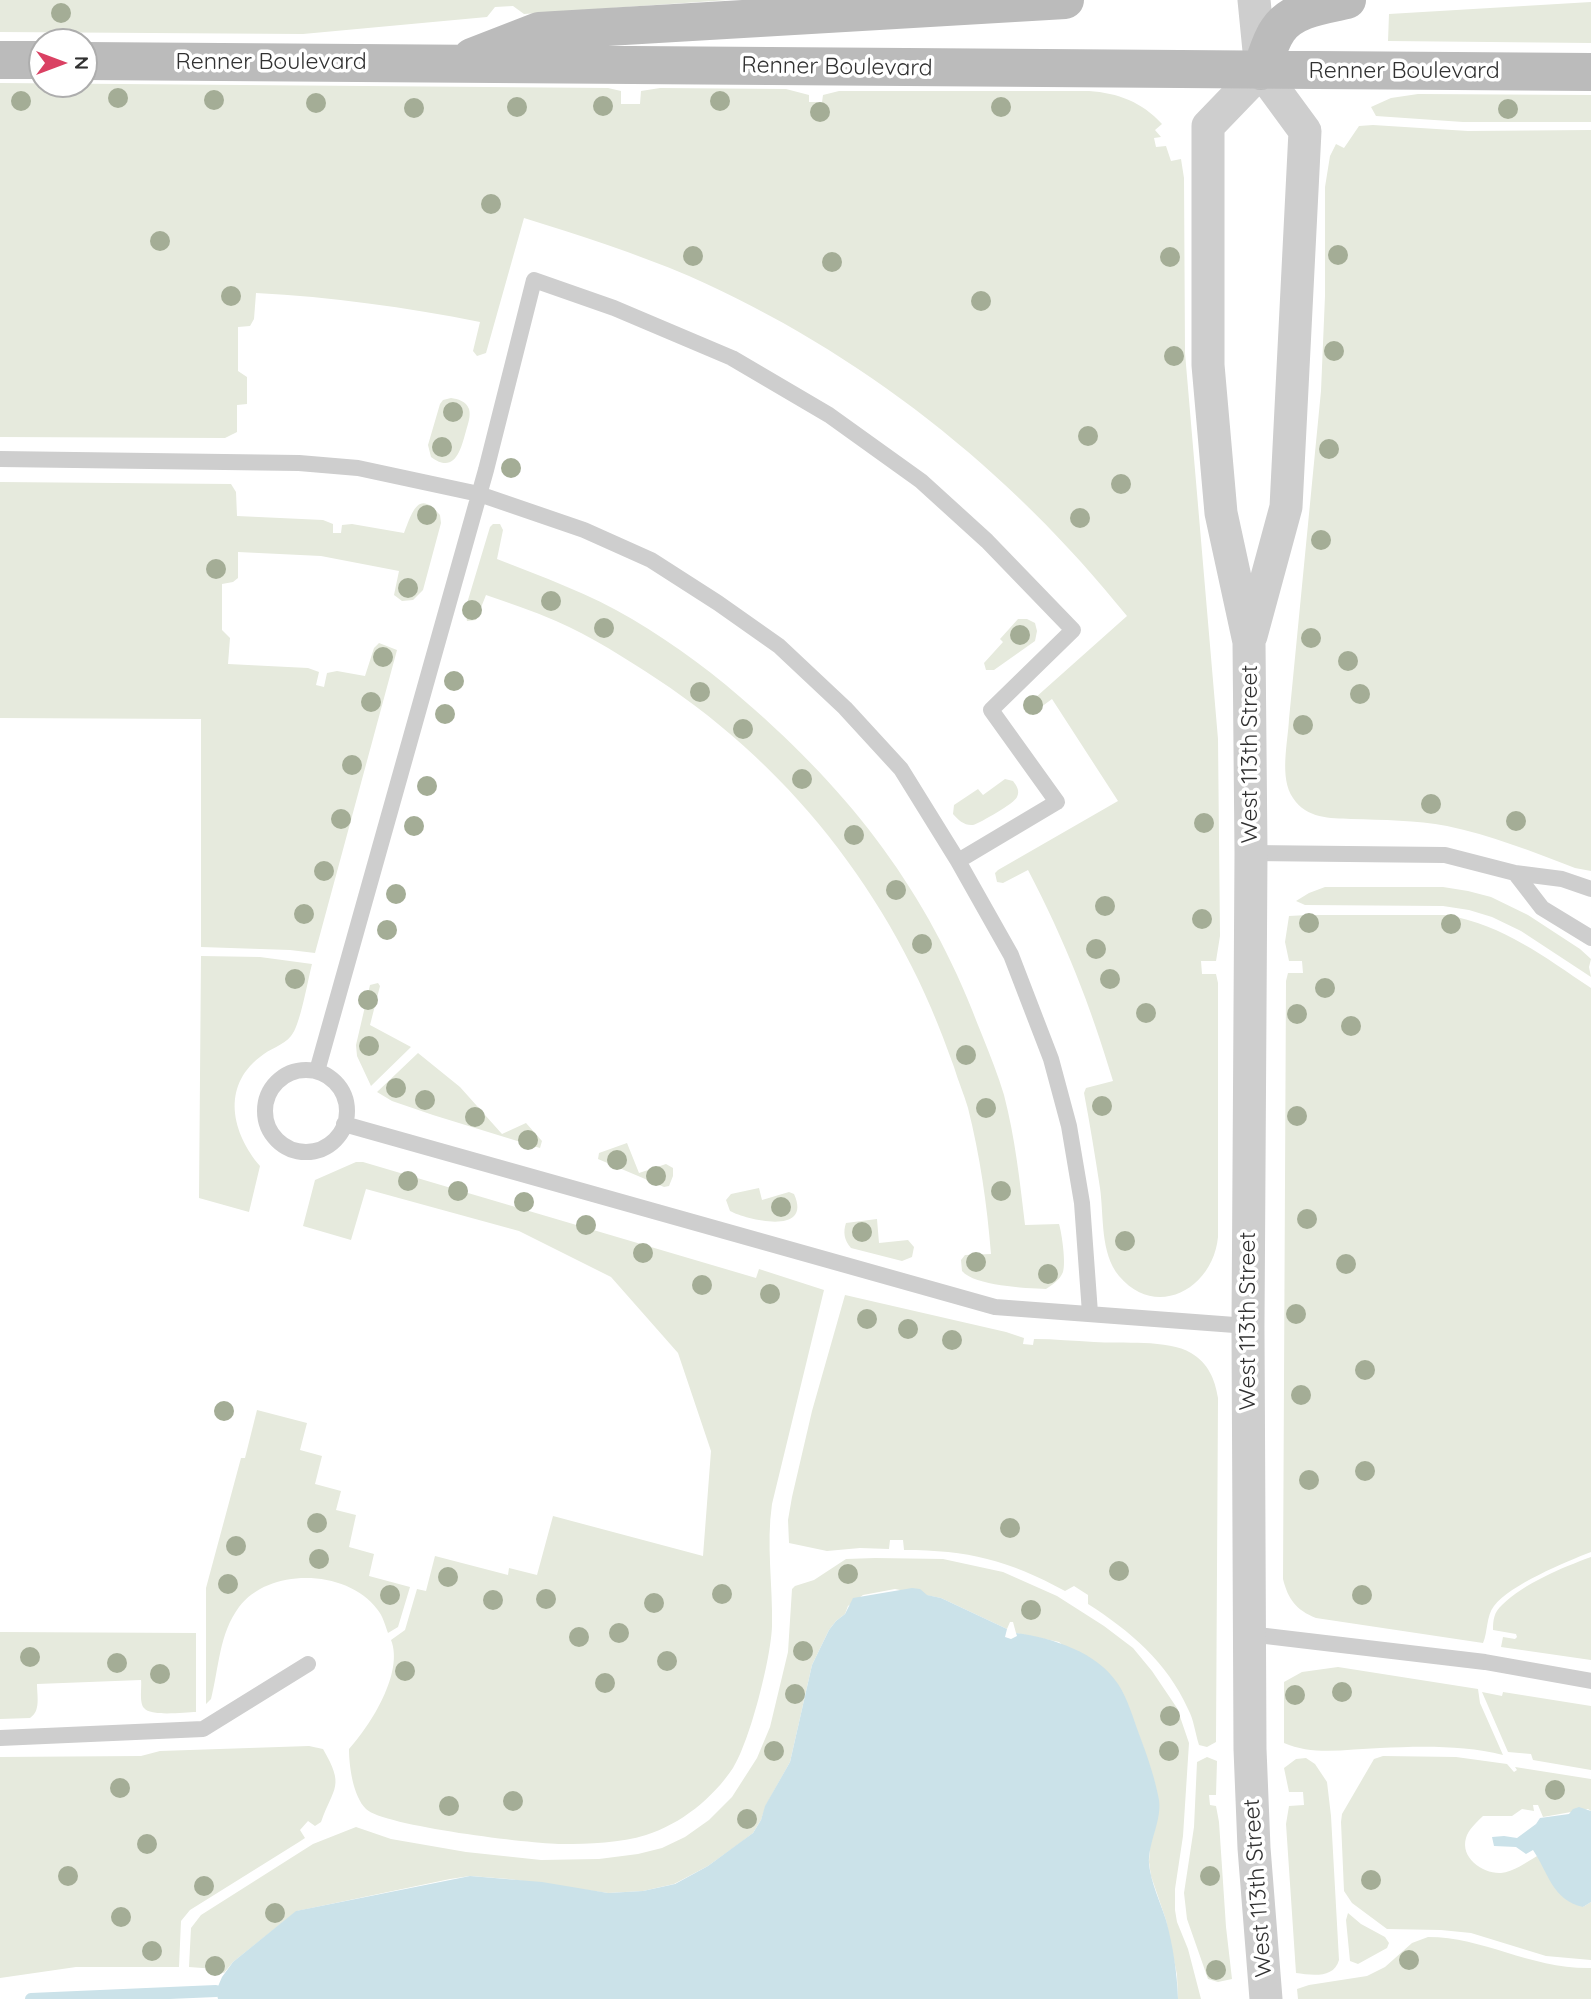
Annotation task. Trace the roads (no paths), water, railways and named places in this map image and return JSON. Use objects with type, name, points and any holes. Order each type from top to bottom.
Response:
[{"type":"main road","points":[[454,64],[539,31],[1065,0]]},
{"type":"main road","points":[[1261,71],[1278,29],[1292,16],[1318,6],[1347,0]]},
{"type":"main road","points":[[0,60],[28,60]]},
{"type":"main road","name":"Renner Boulevard","points":[[98,61],[1591,72]]},
{"type":"street","points":[[1254,0],[1261,71]]},
{"type":"street","name":"West 113th Street","points":[[1249,642],[1286,507],[1305,131],[1261,71],[1208,126],[1208,365],[1221,513],[1249,642],[1250,1749],[1254,1848],[1266,1999]]},
{"type":"lane","points":[[317,1071],[479,494],[534,280],[614,309],[732,358],[829,415],[921,481],[987,541],[1073,630],[990,710],[1057,802],[958,861]]},
{"type":"lane","points":[[0,459],[299,463],[358,468],[479,494],[584,530],[651,560],[779,646],[845,708],[901,769],[958,861],[1011,955],[1051,1059],[1069,1126],[1082,1203],[1090,1313]]},
{"type":"lane","points":[[1251,853],[1445,855],[1515,873],[1562,879],[1591,889]]},
{"type":"lane","points":[[1515,873],[1542,908],[1591,938]]},
{"type":"lane","points":[[299,1070],[317,1071],[336,1081],[347,1105],[347,1118],[334,1142],[323,1149],[296,1151],[272,1136],[264,1109],[267,1096],[274,1083],[285,1074],[299,1070]]},
{"type":"lane","points":[[344,1124],[995,1307],[1248,1326]]},
{"type":"lane","points":[[1249,1634],[1485,1662],[1591,1681]]},
{"type":"lane","points":[[0,1738],[203,1729],[308,1664]]},
{"type":"water","points":[[912,1588],[941,1598],[1007,1629],[1005,1637],[1011,1639],[1017,1636],[1016,1633],[1030,1635],[1073,1648],[1098,1663],[1118,1684],[1145,1750],[1159,1800],[1159,1816],[1149,1864],[1171,1940],[1178,1999],[218,1999],[216,1991],[233,1962],[296,1911],[470,1876],[542,1882],[608,1893],[643,1891],[675,1884],[708,1866],[753,1833],[761,1820],[765,1806],[790,1762],[812,1665],[829,1630],[845,1614],[853,1598]]},
{"type":"water","points":[[1579,1807],[1591,1811],[1591,1902],[1583,1907],[1558,1892],[1533,1850],[1526,1854],[1516,1847],[1494,1846],[1492,1837],[1517,1838],[1540,1818],[1569,1814]]},
{"type":"waterway","points":[[31,1999],[216,1991]]}]
